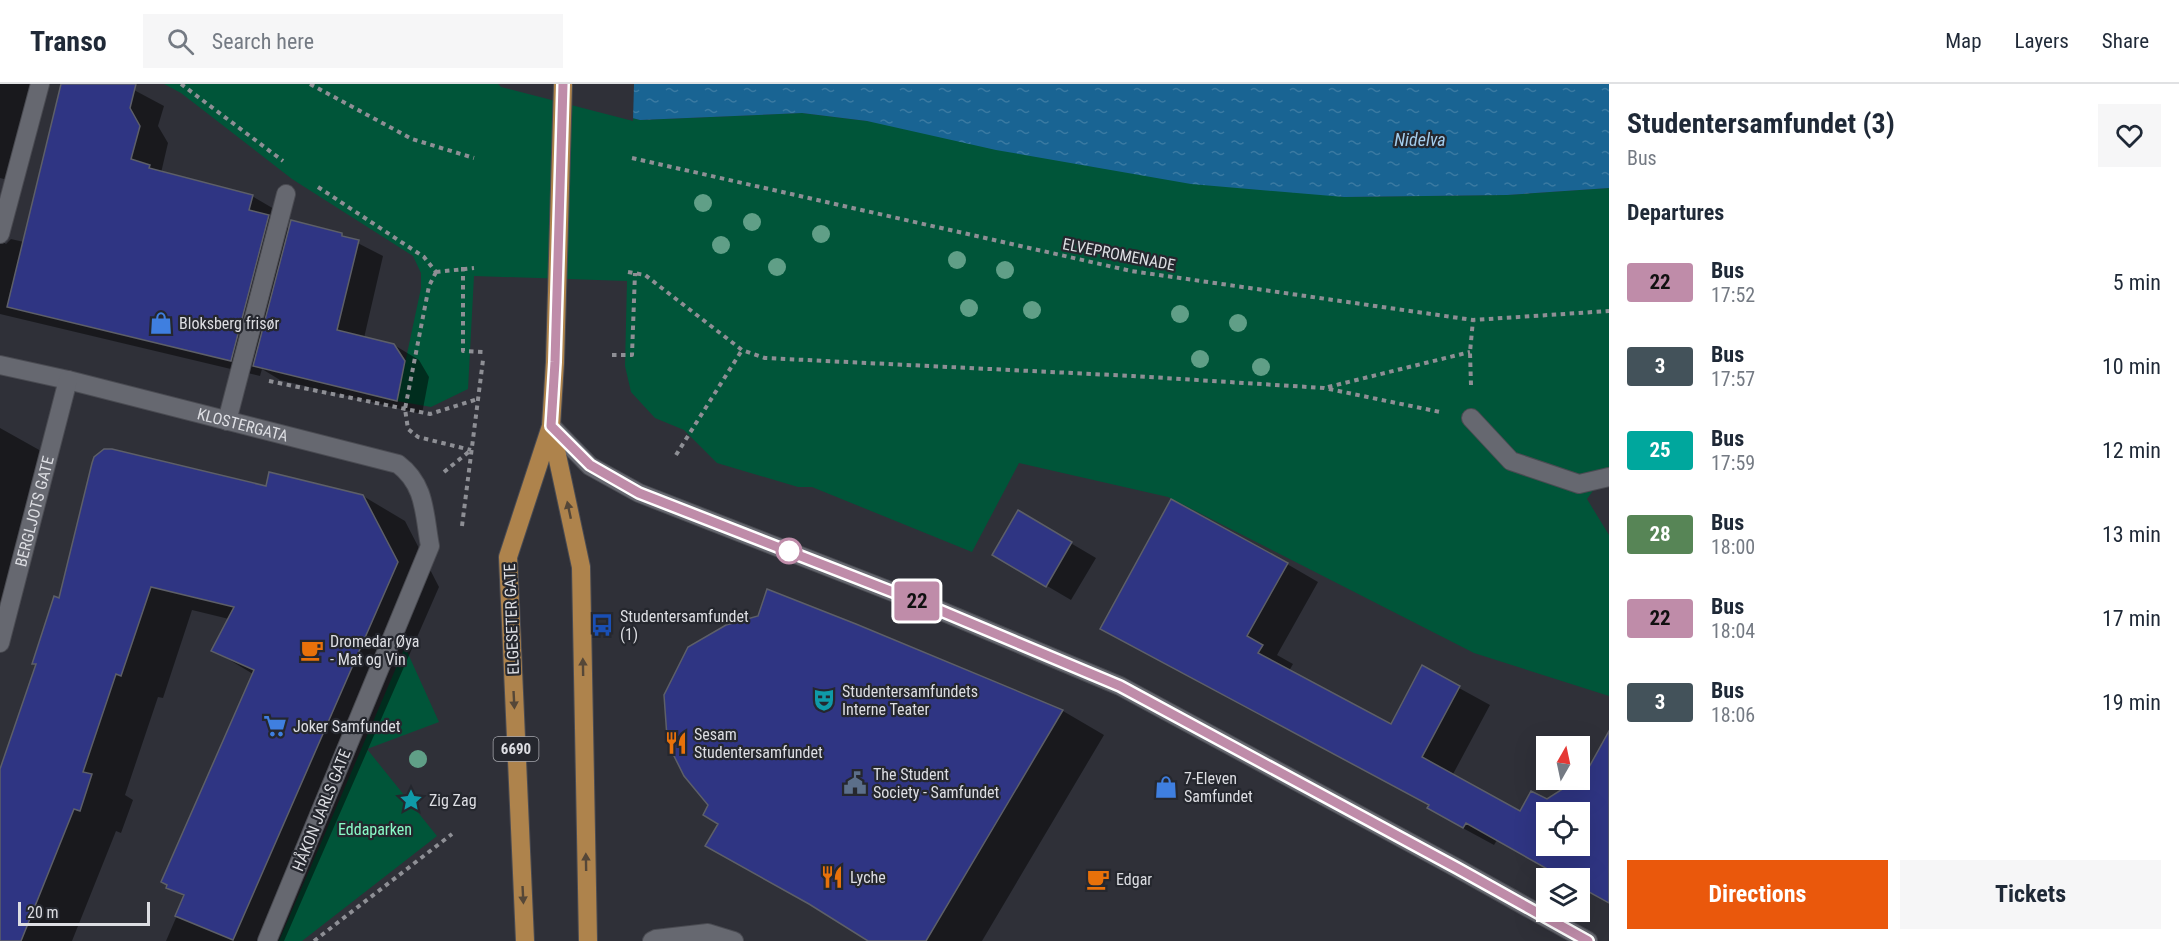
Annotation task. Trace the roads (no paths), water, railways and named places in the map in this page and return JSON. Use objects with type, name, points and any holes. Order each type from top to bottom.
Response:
[{"type":"main road","name":"6690","points":[[563,84],[551,426],[581,567],[588,941]]},
{"type":"main road","name":"ELGESETER GATE","points":[[525,941],[508,557],[551,426]]},
{"type":"street","points":[[0,234],[40,84]]},
{"type":"street","points":[[227,421],[286,194]]},
{"type":"street","name":"KLOSTERGATA","points":[[0,364],[398,464],[411,474],[419,488],[430,546]]},
{"type":"street","name":"BERGLJOTS GATE","points":[[0,643],[68,380]]},
{"type":"street","points":[[1471,418],[1511,461],[1579,484],[1609,477]]},
{"type":"street","points":[[551,426],[590,465],[639,493],[939,610],[1120,686],[1588,941]]},
{"type":"street","name":"HÅKON JARLS GATE","points":[[267,941],[430,546]]},
{"type":"street","points":[[652,941],[708,933],[734,941]]},
{"type":"water","name":"Nidelva","points":[[501,84],[1609,84],[1609,188],[1507,195],[1344,197],[1191,184],[996,150],[867,121],[802,113],[640,120]]},
{"type":"place","name":"Bloksberg frisør","points":[[161,323]]},
{"type":"place","name":"Studentersamfundet (1)","points":[[602,625]]},
{"type":"place","name":"Dromedar Øya - Mat og Vin","points":[[312,650]]},
{"type":"place","name":"Studentersamfundets Interne Teater","points":[[824,700]]},
{"type":"place","name":"Joker Samfundet","points":[[275,726]]},
{"type":"place","name":"Sesam Studentersamfundet","points":[[676,743]]},
{"type":"place","name":"The Student Society - Samfundet","points":[[855,783]]},
{"type":"place","name":"7-Eleven Samfundet","points":[[1166,787]]},
{"type":"place","name":"Zig Zag","points":[[411,800]]},
{"type":"place","name":"Lyche","points":[[832,877]]},
{"type":"place","name":"Edgar","points":[[1098,879]]},
{"type":"park label","name":"Eddaparken","points":[[375,829]]}]
